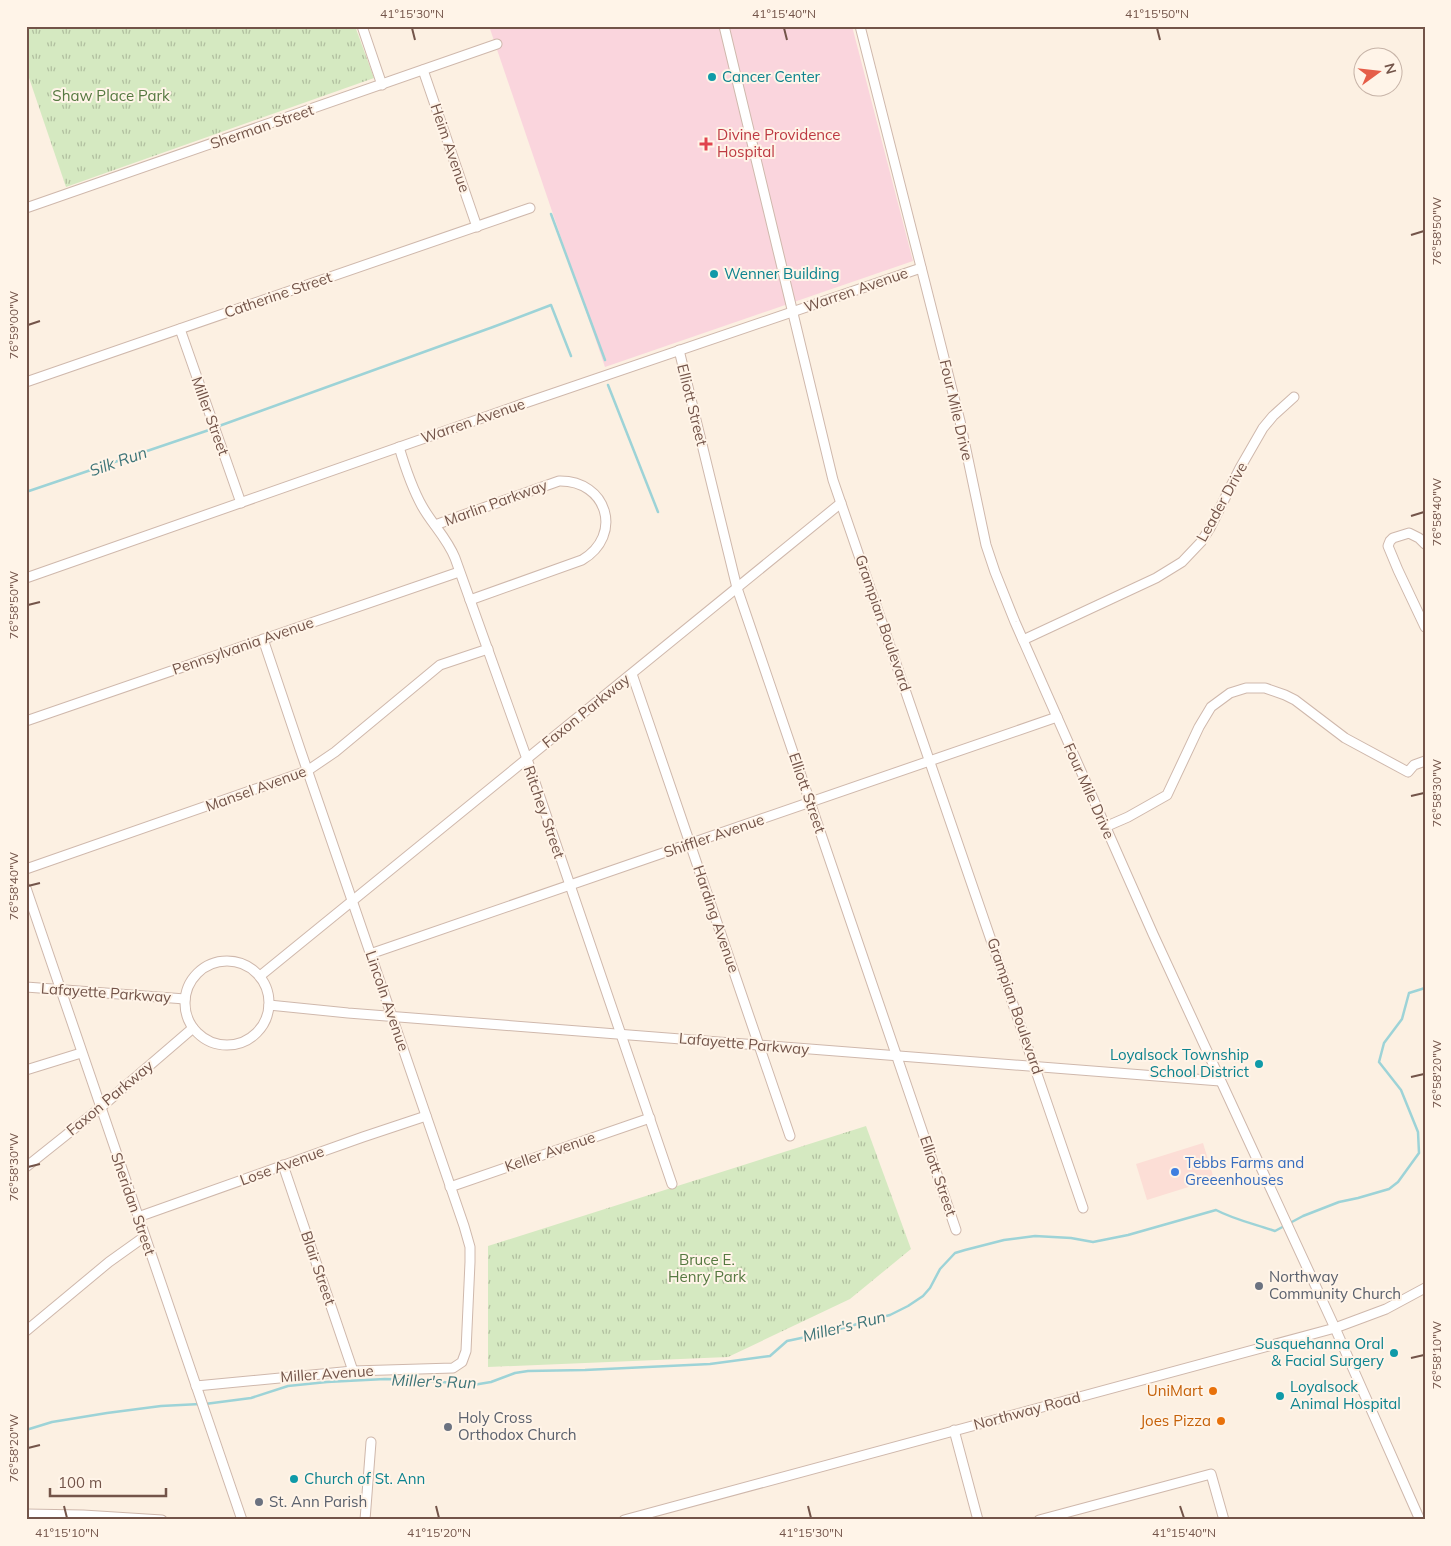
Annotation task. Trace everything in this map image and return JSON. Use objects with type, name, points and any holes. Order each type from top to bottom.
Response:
[{"type":"street","points":[[362,26],[382,85]]},
{"type":"street","name":"Grampian Boulevard","points":[[724,26],[828,461],[1083,1208]]},
{"type":"street","name":"Four Mile Drive","points":[[860,26],[960,421],[986,545],[995,572],[1105,827],[1335,1328],[1420,1520]]},
{"type":"street","name":"Sherman Street","points":[[26,208],[497,44]]},
{"type":"street","name":"Heim Avenue","points":[[423,70],[477,227]]},
{"type":"street","name":"Catherine Street","points":[[26,382],[530,208]]},
{"type":"street","name":"Warren Avenue","points":[[26,578],[679,350],[921,268]]},
{"type":"street","name":"Miller Street","points":[[180,329],[241,503]]},
{"type":"street","name":"Elliott Street","points":[[679,350],[737,588],[956,1230]]},
{"type":"street","name":"Leader Drive","points":[[1023,640],[1156,578],[1182,562],[1198,546],[1210,528],[1240,468],[1263,428],[1272,416],[1294,397]]},
{"type":"street","name":"Ritchey Street","points":[[399,447],[416,495],[452,551],[527,759],[672,1184]]},
{"type":"street","name":"Marlin Parkway","points":[[435,525],[559,481],[569,480],[585,486],[597,497],[602,505],[606,518],[605,532],[599,545],[588,556],[582,560],[470,600]]},
{"type":"street","name":"Faxon Parkway","points":[[260,976],[841,503]]},
{"type":"street","points":[[1425,544],[1409,532],[1390,540],[1388,546],[1425,627]]},
{"type":"street","name":"Pennsylvania Avenue","points":[[26,721],[459,572]]},
{"type":"street","name":"Lincoln Avenue","points":[[263,639],[470,1248],[466,1351],[462,1362],[457,1366]]},
{"type":"street","name":"Mansel Avenue","points":[[26,869],[307,772],[335,752],[440,665],[488,649]]},
{"type":"street","name":"Harding Avenue","points":[[632,674],[790,1136]]},
{"type":"street","points":[[1105,827],[1128,817],[1167,795],[1198,728],[1211,707],[1230,693],[1246,688],[1265,688],[1285,695],[1345,738],[1408,772],[1414,765],[1425,761]]},
{"type":"street","name":"Shiffler Avenue","points":[[370,954],[1057,717]]},
{"type":"street","name":"Sheridan Street","points":[[26,888],[242,1520]]},
{"type":"street","points":[[228,960],[238,962],[253,969],[260,976],[266,987],[269,1005],[264,1022],[254,1035],[238,1043],[222,1044],[206,1039],[193,1028],[187,1017],[185,999],[190,983],[195,975],[208,965],[228,960]]},
{"type":"street","name":"Lafayette Parkway","points":[[26,987],[185,999]]},
{"type":"street","name":"Lafayette Parkway","points":[[269,1005],[1036,1067],[1220,1080]]},
{"type":"street","name":"Faxon Parkway","points":[[26,1167],[100,1108],[193,1028]]},
{"type":"street","points":[[26,1070],[82,1053]]},
{"type":"street","name":"Lose Avenue","points":[[138,1217],[426,1116]]},
{"type":"street","name":"Keller Avenue","points":[[450,1187],[650,1118]]},
{"type":"street","name":"Blair Street","points":[[284,1165],[353,1371]]},
{"type":"street","points":[[26,1331],[109,1262],[144,1237]]},
{"type":"street","name":"Northway Road","points":[[624,1520],[646,1517],[954,1430],[1335,1328],[1386,1309],[1425,1288]]},
{"type":"street","name":"Miller Avenue","points":[[196,1386],[353,1371],[442,1369],[457,1366]]},
{"type":"street","points":[[954,1430],[978,1520]]},
{"type":"street","points":[[365,1520],[371,1442]]},
{"type":"street","points":[[1039,1520],[1211,1474],[1224,1520]]},
{"type":"street","points":[[26,1514],[83,1514],[162,1520]]},
{"type":"shaded area","name":"Divine Providence Hospital","points":[[489,26],[852,26],[913,261],[605,367]]},
{"type":"shaded area","name":"Tebbs Farms and Greeenhouses","points":[[1203,1143],[1214,1179],[1147,1200],[1136,1164]]},
{"type":"green space","name":"Shaw Place Park","points":[[26,26],[355,26],[374,78],[66,187],[26,69]]},
{"type":"green space","name":"Bruce E. Henry Park","points":[[866,1126],[911,1249],[850,1299],[728,1357],[488,1367],[488,1246]]},
{"type":"waterway","points":[[551,214],[605,360]]},
{"type":"waterway","points":[[219,426],[551,305],[571,356]]},
{"type":"waterway","points":[[608,385],[658,512]]},
{"type":"waterway","name":"Silk Run","points":[[26,492],[209,430]]},
{"type":"waterway","name":"Miller's Run","points":[[205,1404],[251,1398],[288,1386],[327,1382],[385,1379],[422,1380],[473,1385],[491,1382],[515,1373],[528,1371],[710,1364],[770,1356],[787,1341],[825,1333],[890,1315],[923,1296],[930,1288],[940,1269],[955,1253],[1004,1240],[1035,1236],[1071,1238],[1093,1242],[1128,1235],[1216,1210],[1275,1231],[1303,1216],[1339,1202],[1389,1189],[1398,1182],[1419,1153],[1418,1132],[1401,1090],[1379,1062],[1384,1043],[1402,1019],[1409,993],[1425,988]]},
{"type":"waterway","name":"Miller's Run","points":[[26,1430],[52,1422],[107,1413],[161,1406],[200,1404]]},
{"type":"place","name":"Cancer Center","points":[[712,77]]},
{"type":"place","name":"Divine Providence Hospital","points":[[706,144]]},
{"type":"place","name":"Wenner Building","points":[[714,274]]},
{"type":"place","name":"Loyalsock Township School District","points":[[1259,1064]]},
{"type":"place","name":"Tebbs Farms and Greeenhouses","points":[[1175,1172]]},
{"type":"place","name":"Northway Community Church","points":[[1259,1286]]},
{"type":"place","name":"Susquehanna Oral & Facial Surgery","points":[[1394,1353]]},
{"type":"place","name":"UniMart","points":[[1213,1391]]},
{"type":"place","name":"Loyalsock Animal Hospital","points":[[1280,1396]]},
{"type":"place","name":"Joes Pizza","points":[[1221,1421]]},
{"type":"place","name":"Holy Cross Orthodox Church","points":[[448,1427]]},
{"type":"place","name":"Church of St. Ann","points":[[294,1479]]},
{"type":"place","name":"St. Ann Parish","points":[[259,1502]]}]
